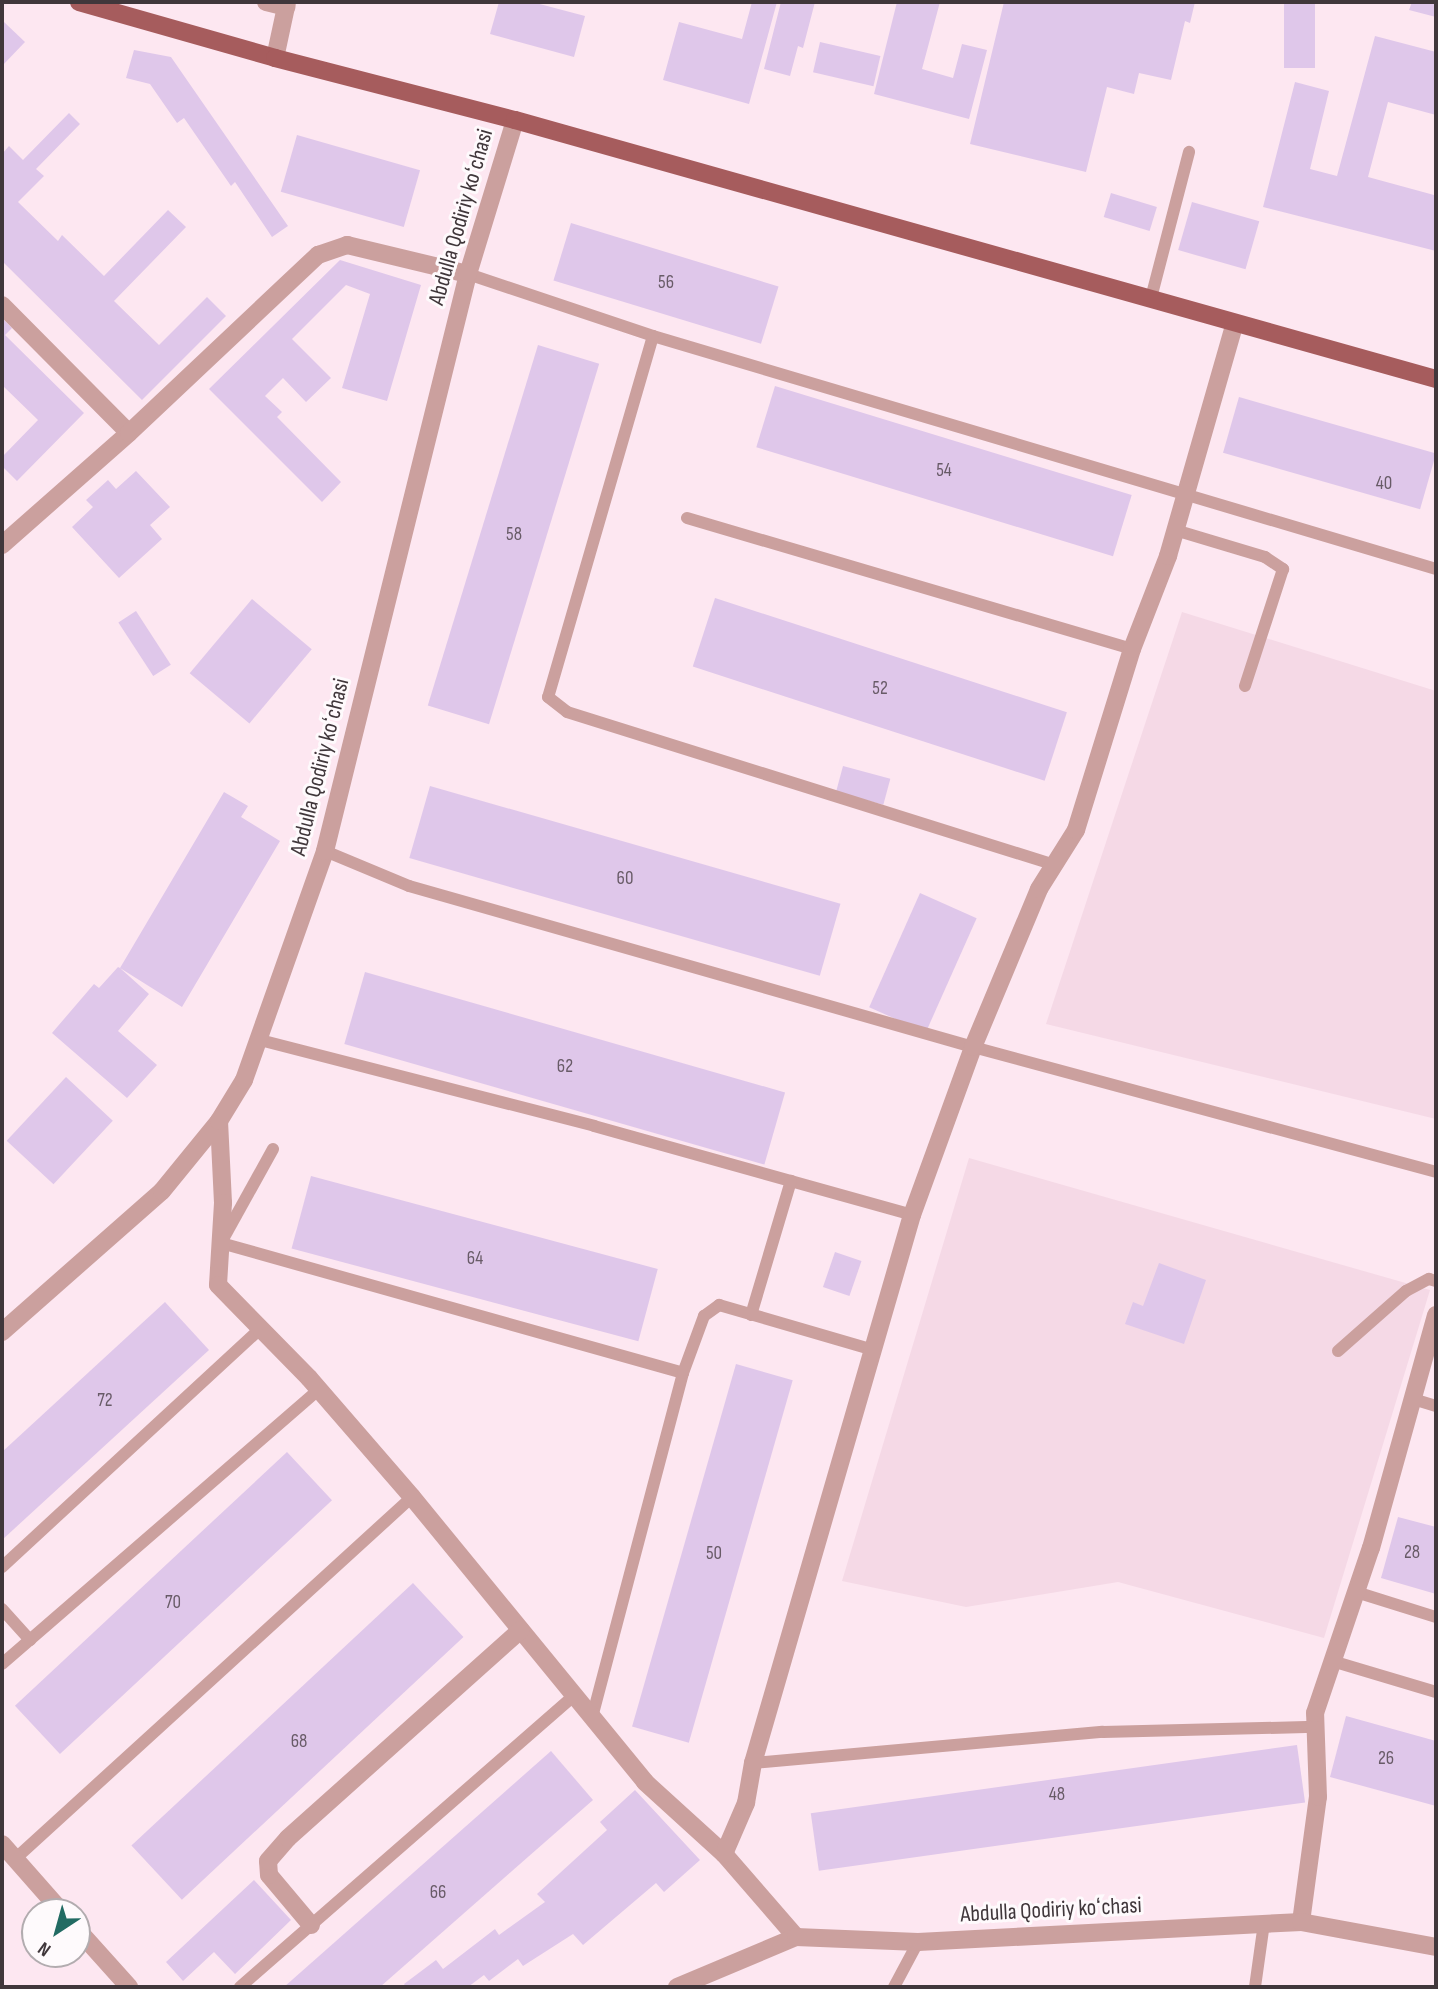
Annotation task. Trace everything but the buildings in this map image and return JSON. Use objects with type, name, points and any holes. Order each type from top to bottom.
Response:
[{"type":"main road","points":[[79,2],[275,58],[515,120],[1436,379]]},
{"type":"street","points":[[266,2],[287,4],[275,58]]},
{"type":"street","name":"Abdulla Qodiriy koʻchasi","points":[[2,1332],[162,1191],[219,1121],[244,1080],[325,851],[468,274],[515,120]]},
{"type":"street","points":[[2,545],[129,433],[318,255],[347,245],[468,274]]},
{"type":"street","points":[[2,305],[129,433]]},
{"type":"street","points":[[724,1854],[746,1803],[753,1763],[912,1214],[973,1047],[1040,889],[1076,830],[1132,649],[1175,530],[1234,323]]},
{"type":"street","points":[[219,1121],[223,1203],[218,1285],[318,1390],[412,1497],[645,1782],[724,1854],[796,1937]]},
{"type":"street","points":[[1301,1922],[1318,1797],[1315,1713],[1356,1592],[1436,1315]]},
{"type":"street","points":[[311,1925],[269,1875],[268,1861],[288,1838],[521,1630]]},
{"type":"street","points":[[2,1844],[50,1898]]},
{"type":"street","name":"Abdulla Qodiriy koʻchasi","points":[[677,1987],[796,1937],[918,1942],[1301,1922],[1436,1947]]},
{"type":"street","points":[[91,1945],[129,1987]]},
{"type":"lane","points":[[1151,298],[1189,152]]},
{"type":"lane","points":[[468,274],[653,336],[1436,569]]},
{"type":"lane","points":[[653,336],[548,697],[567,712],[1055,865]]},
{"type":"lane","points":[[687,519],[1132,649]]},
{"type":"lane","points":[[1175,530],[1265,557],[1283,569],[1245,686]]},
{"type":"lane","points":[[325,851],[409,886],[973,1047],[1436,1172]]},
{"type":"lane","points":[[260,1040],[479,1096],[912,1214]]},
{"type":"lane","points":[[273,1149],[221,1243],[683,1373]]},
{"type":"lane","points":[[751,1315],[791,1181]]},
{"type":"lane","points":[[1338,1351],[1406,1291],[1429,1279],[1436,1280]]},
{"type":"lane","points":[[592,1717],[683,1373],[704,1316],[719,1306],[874,1350]]},
{"type":"lane","points":[[2,1567],[260,1328]]},
{"type":"lane","points":[[2,1664],[318,1390]]},
{"type":"lane","points":[[1413,1399],[1436,1406]]},
{"type":"lane","points":[[15,1859],[412,1497]]},
{"type":"lane","points":[[1356,1592],[1436,1617]]},
{"type":"lane","points":[[2,1609],[30,1640]]},
{"type":"lane","points":[[1332,1661],[1436,1692]]},
{"type":"lane","points":[[240,1987],[575,1695]]},
{"type":"lane","points":[[753,1763],[1102,1732],[1315,1727]]},
{"type":"lane","points":[[1255,1987],[1264,1923]]},
{"type":"lane","points":[[894,1987],[918,1942]]},
{"type":"shaded area","points":[[1182,612],[1436,691],[1436,1119],[1046,1024]]},
{"type":"shaded area","points":[[969,1158],[1430,1290],[1324,1638],[1118,1582],[966,1607],[842,1581]]}]
